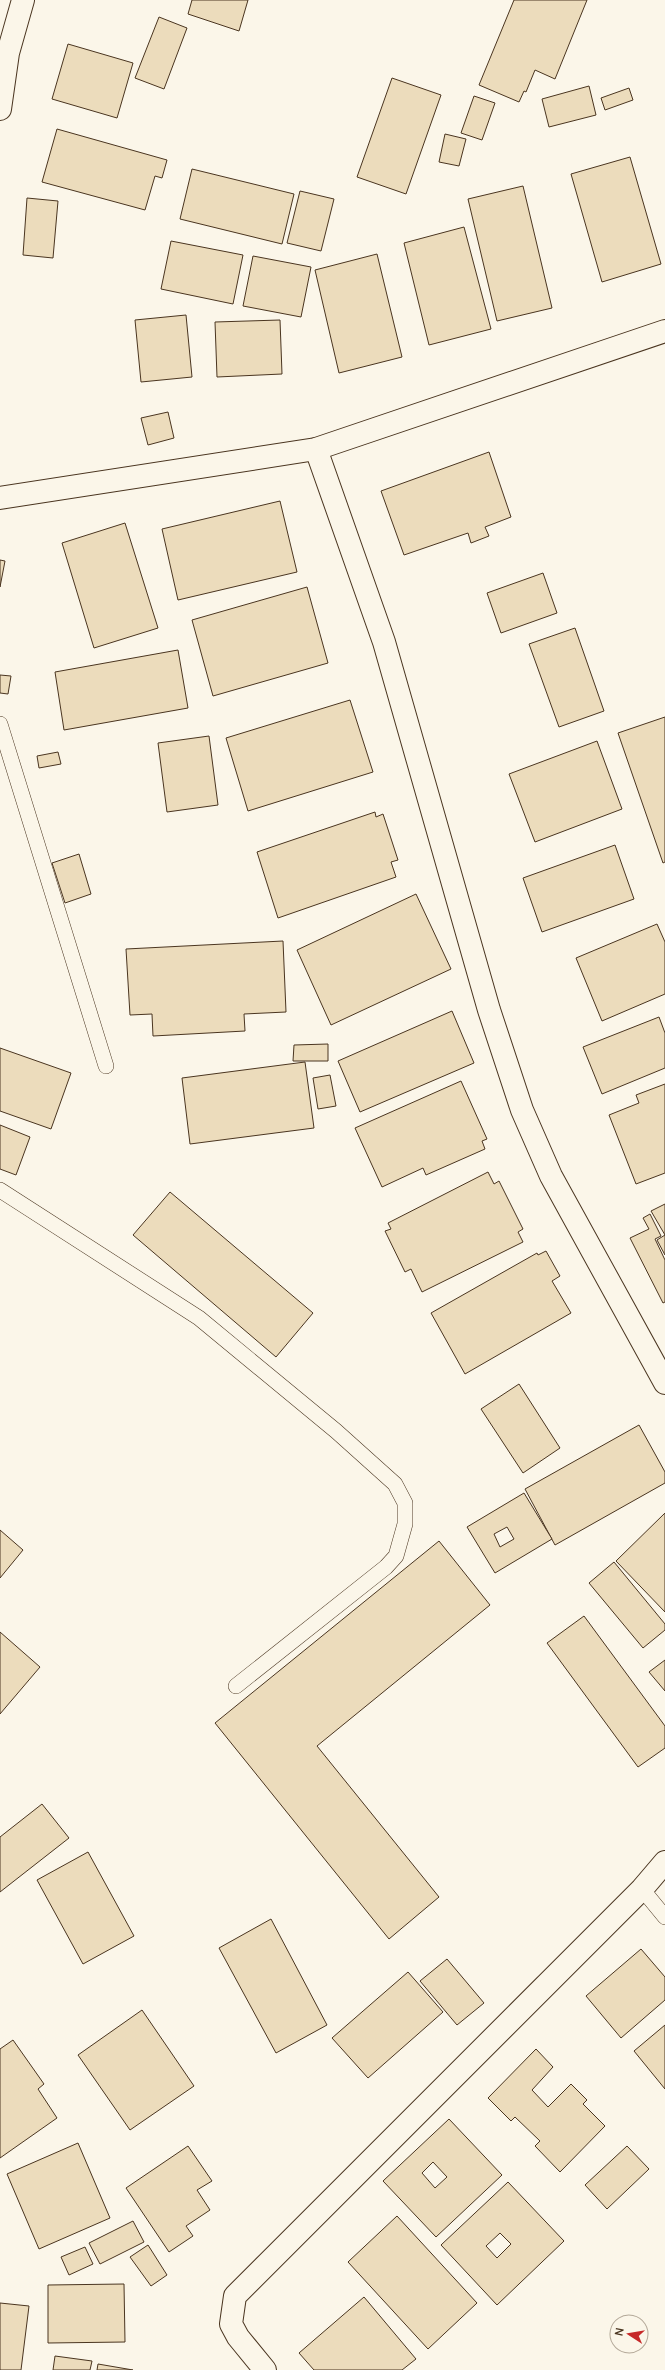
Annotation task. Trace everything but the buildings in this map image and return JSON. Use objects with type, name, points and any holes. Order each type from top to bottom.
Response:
[{"type":"street","points":[[0,109],[8,53],[23,0]]},
{"type":"street","points":[[0,498],[316,449],[665,330]]},
{"type":"street","points":[[316,449],[384,642],[489,1010],[522,1110],[551,1176],[665,1383]]},
{"type":"street","points":[[265,2370],[238,2337],[231,2324],[236,2296],[642,1889],[665,1862]]},
{"type":"lane","points":[[0,724],[106,1066]]},
{"type":"lane","points":[[0,1190],[199,1318],[348,1442],[394,1484],[405,1503],[405,1524],[402,1541],[396,1556],[386,1567],[236,1686]]},
{"type":"lane","points":[[642,1889],[665,1917]]}]
